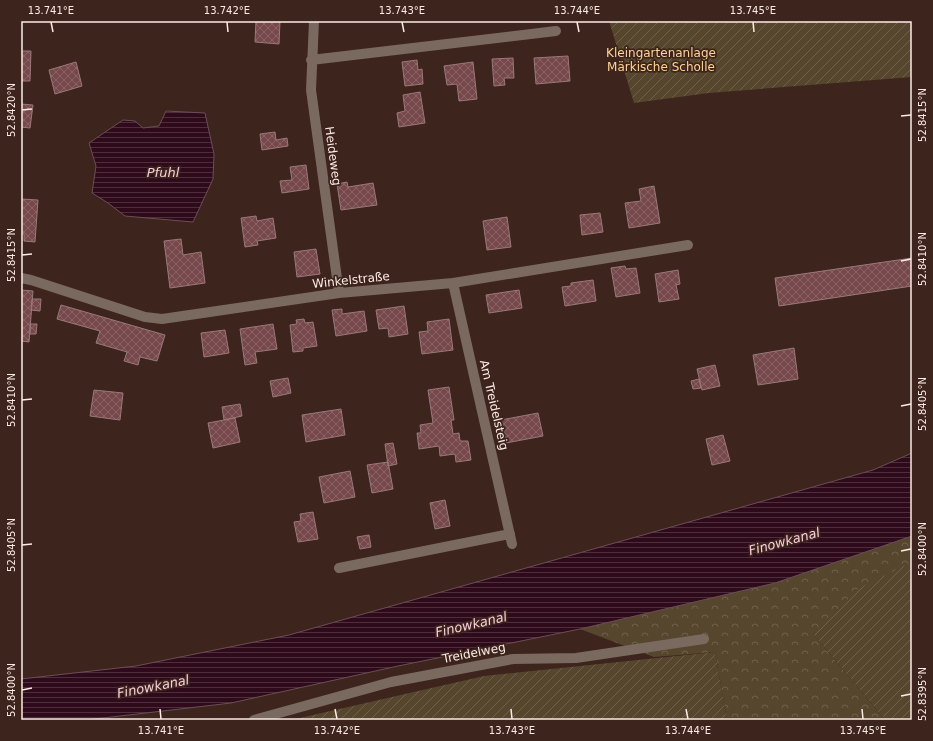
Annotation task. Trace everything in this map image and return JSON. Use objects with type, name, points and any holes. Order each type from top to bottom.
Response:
[{"type":"street","name":"Heideweg","points":[[314,21],[311,60],[311,90],[339,293]]},
{"type":"street","points":[[311,60],[556,31]]},
{"type":"street","name":"Winkelstraße","points":[[21,278],[145,317],[162,319],[339,293],[453,283],[688,245]]},
{"type":"street","name":"Am Treidelsteig","points":[[339,568],[511,539],[453,283]]},
{"type":"street","name":"Treidelweg","points":[[254,720],[391,682],[513,658],[576,658],[704,638]]},
{"type":"green space","name":"Kleingartenanlage Märkische Scholle","points":[[609,21],[912,21],[912,77],[709,93],[634,103]]},
{"type":"green space","points":[[912,536],[912,562],[813,634],[885,720],[727,720],[715,652],[654,657],[580,629],[775,583]]},
{"type":"green space","points":[[912,562],[912,720],[885,720],[813,634],[859,588]]},
{"type":"green space","points":[[715,652],[727,720],[291,720],[484,676]]},
{"type":"water","name":"Pfuhl","points":[[166,111],[205,113],[214,154],[213,179],[193,222],[125,216],[92,193],[96,166],[89,143],[123,120],[135,121],[143,128],[159,126]]},
{"type":"water","name":"Finowkanal","points":[[912,453],[912,536],[775,583],[580,629],[398,666],[231,703],[86,720],[21,720],[21,679],[136,666],[289,635],[873,470]]},
{"type":"building","points":[[256,21],[280,21],[279,44],[255,42]]},
{"type":"building","points":[[21,51],[31,51],[30,81],[21,81]]},
{"type":"building","points":[[568,56],[570,81],[536,84],[534,58]]},
{"type":"building","points":[[513,58],[514,78],[504,78],[505,85],[494,86],[492,59]]},
{"type":"building","points":[[417,60],[418,70],[422,69],[423,84],[405,86],[402,62]]},
{"type":"building","points":[[76,62],[82,86],[55,94],[49,70]]},
{"type":"building","points":[[473,62],[477,99],[459,101],[457,84],[447,85],[444,66]]},
{"type":"building","points":[[420,92],[425,123],[399,127],[397,113],[405,111],[403,95]]},
{"type":"building","points":[[21,104],[33,105],[30,128],[21,127]]},
{"type":"building","points":[[275,132],[276,140],[287,138],[288,146],[262,150],[260,134]]},
{"type":"building","points":[[306,165],[309,189],[282,193],[280,181],[292,180],[290,167]]},
{"type":"building","points":[[347,182],[348,187],[373,183],[377,205],[341,210],[337,184]]},
{"type":"building","points":[[654,186],[660,223],[629,228],[625,203],[641,201],[639,189]]},
{"type":"building","points":[[21,199],[38,200],[35,242],[24,241],[24,234],[21,234]]},
{"type":"building","points":[[600,213],[603,232],[582,235],[580,215]]},
{"type":"building","points":[[256,216],[257,221],[273,218],[276,238],[257,241],[258,245],[245,247],[241,218]]},
{"type":"building","points":[[507,217],[511,247],[487,250],[483,221]]},
{"type":"building","points":[[181,239],[183,255],[201,252],[205,283],[170,288],[164,241]]},
{"type":"building","points":[[316,249],[320,274],[297,277],[294,252]]},
{"type":"building","points":[[912,258],[912,286],[779,306],[775,278]]},
{"type":"building","points":[[625,266],[626,269],[636,268],[640,293],[616,297],[611,268]]},
{"type":"building","points":[[678,270],[680,284],[676,285],[679,299],[659,302],[655,274]]},
{"type":"building","points":[[593,280],[596,301],[565,306],[562,287],[571,286],[571,283]]},
{"type":"building","points":[[21,290],[33,291],[29,342],[21,341]]},
{"type":"building","points":[[519,290],[522,308],[489,313],[486,295]]},
{"type":"building","points":[[32,299],[41,299],[40,311],[31,310]]},
{"type":"building","points":[[61,305],[165,335],[157,361],[140,357],[138,365],[124,361],[127,352],[96,343],[100,331],[57,319]]},
{"type":"building","points":[[404,306],[408,334],[389,337],[388,328],[379,329],[376,310]]},
{"type":"building","points":[[342,309],[342,314],[364,311],[367,331],[336,336],[332,310]]},
{"type":"building","points":[[304,319],[305,323],[313,322],[317,346],[303,348],[303,351],[293,352],[290,325],[297,324],[296,320]]},
{"type":"building","points":[[449,319],[453,350],[422,354],[419,332],[428,331],[427,322]]},
{"type":"building","points":[[30,324],[37,324],[36,334],[30,334]]},
{"type":"building","points":[[273,324],[277,349],[255,352],[257,363],[245,365],[240,329]]},
{"type":"building","points":[[225,330],[229,353],[204,357],[201,333]]},
{"type":"building","points":[[794,348],[798,379],[758,385],[753,355]]},
{"type":"building","points":[[715,365],[720,386],[702,390],[697,369]]},
{"type":"building","points":[[288,378],[291,393],[273,397],[270,381]]},
{"type":"building","points":[[699,379],[701,388],[693,389],[691,381]]},
{"type":"building","points":[[449,387],[454,420],[451,420],[453,434],[459,433],[460,441],[468,441],[471,460],[456,462],[455,454],[440,456],[439,446],[419,449],[417,433],[421,433],[420,425],[433,423],[428,390]]},
{"type":"building","points":[[94,390],[123,393],[120,420],[90,416]]},
{"type":"building","points":[[240,404],[242,416],[224,420],[222,407]]},
{"type":"building","points":[[341,409],[345,435],[306,442],[302,415]]},
{"type":"building","points":[[538,413],[543,436],[506,443],[501,420]]},
{"type":"building","points":[[235,418],[240,442],[213,448],[208,423]]},
{"type":"building","points":[[723,435],[730,461],[712,465],[706,439]]},
{"type":"building","points":[[393,443],[397,464],[388,466],[385,444]]},
{"type":"building","points":[[388,462],[393,489],[372,493],[367,465]]},
{"type":"building","points":[[350,471],[355,497],[324,503],[319,477]]},
{"type":"building","points":[[445,500],[450,526],[435,529],[430,503]]},
{"type":"building","points":[[313,512],[318,539],[298,542],[294,522],[301,521],[300,514]]},
{"type":"building","points":[[369,535],[371,547],[360,549],[357,537]]}]
